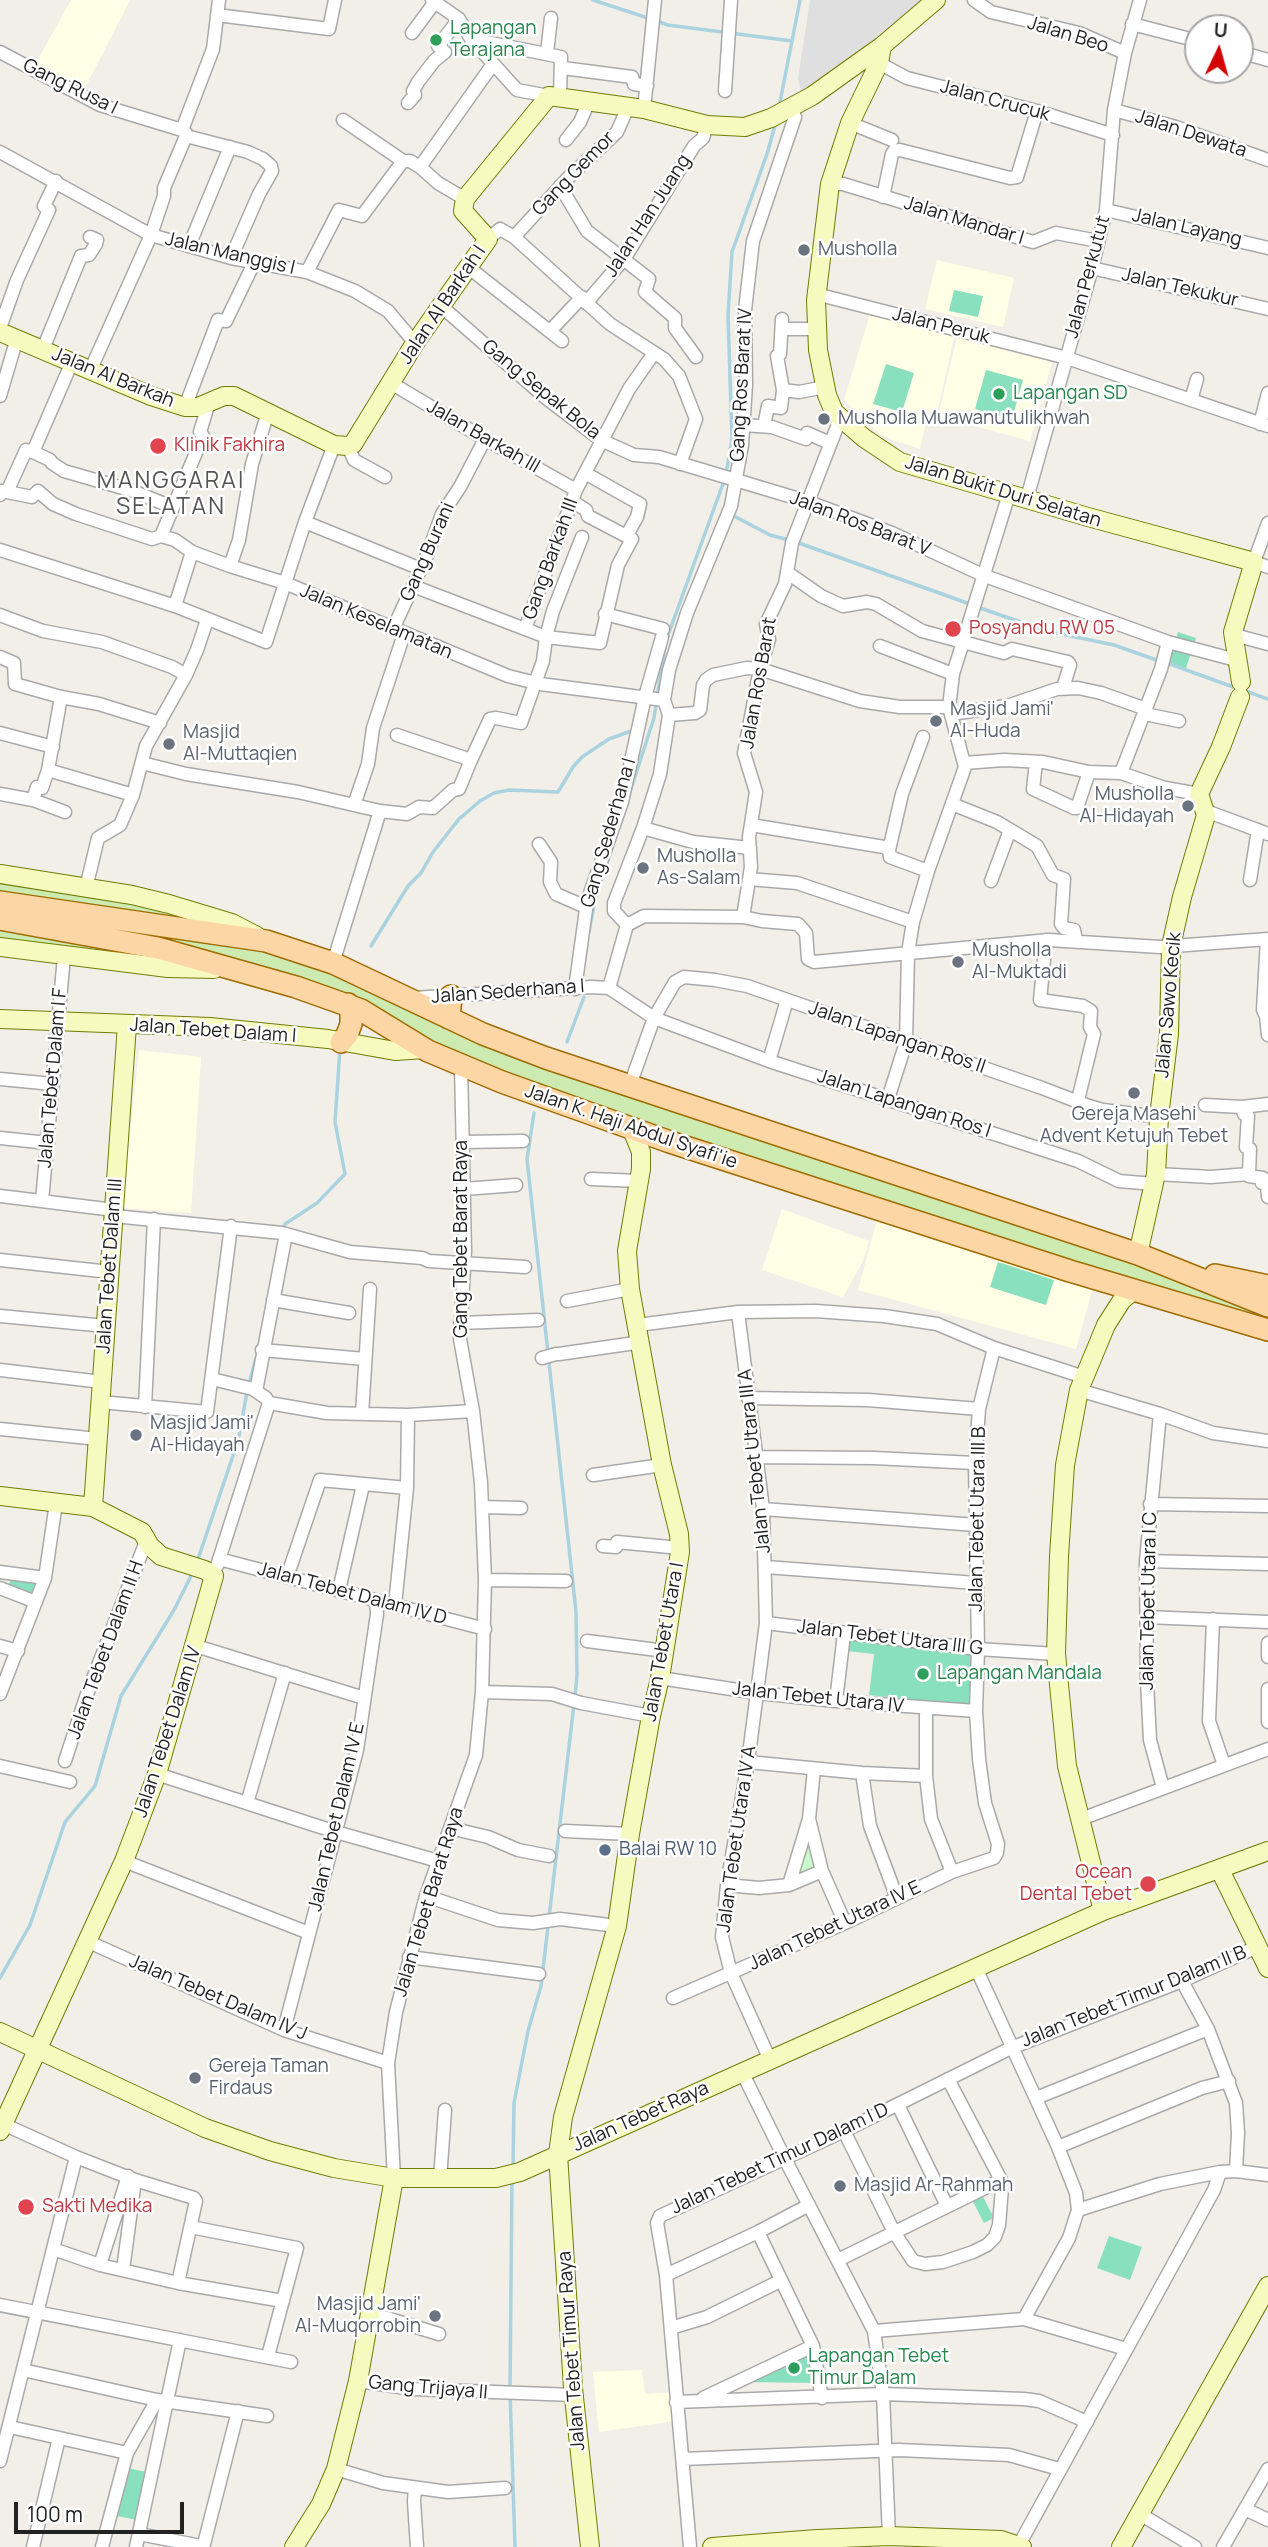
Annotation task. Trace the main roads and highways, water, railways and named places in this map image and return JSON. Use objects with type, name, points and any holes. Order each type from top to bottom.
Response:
[{"type":"main road","name":"Jalan K. Haji Abdul Syafi'ie","points":[[0,902],[266,941],[339,966],[449,1018],[546,1058],[1138,1254],[1268,1306]]},
{"type":"main road","name":"Jalan K. Haji Abdul Syafi'ie","points":[[0,919],[158,948],[242,970],[348,1004],[425,1049],[551,1100],[1133,1291],[1268,1330]]},
{"type":"main road","points":[[449,1018],[451,996]]},
{"type":"main road","points":[[341,1041],[351,1024],[348,1004]]},
{"type":"main road","name":"Jalan K. Haji Abdul Syafi'ie","points":[[1182,1270],[1268,1286]]},
{"type":"waterway","points":[[593,0],[648,18]]},
{"type":"waterway","points":[[792,41],[800,0]]},
{"type":"waterway","points":[[656,21],[668,25],[792,41],[779,107]]},
{"type":"waterway","points":[[726,474],[732,439],[728,315],[732,252],[776,122]]},
{"type":"waterway","points":[[667,638],[724,481]]},
{"type":"waterway","points":[[732,515],[770,535],[789,540]]},
{"type":"waterway","points":[[796,542],[970,604]]},
{"type":"waterway","points":[[977,607],[1047,631],[1114,645],[1159,661]]},
{"type":"waterway","points":[[589,932],[595,900],[654,718],[665,646]]},
{"type":"waterway","points":[[1167,663],[1236,688]]},
{"type":"waterway","points":[[1243,690],[1268,699]]},
{"type":"waterway","points":[[371,946],[408,886],[421,873],[433,852],[459,819],[480,801],[494,793],[509,790],[558,792],[582,757],[609,739],[634,730]]},
{"type":"waterway","points":[[567,1042],[584,997]]},
{"type":"waterway","points":[[282,1231],[285,1224],[317,1203],[345,1174],[335,1122],[340,1048]]},
{"type":"waterway","points":[[534,1113],[527,1159],[576,1612],[575,1696]]},
{"type":"waterway","points":[[249,1384],[256,1358]]},
{"type":"waterway","points":[[197,1562],[238,1441],[247,1392]]},
{"type":"waterway","points":[[0,1978],[30,1925],[65,1822],[95,1786],[121,1696],[174,1610],[193,1572]]},
{"type":"waterway","points":[[513,2167],[514,2103],[528,2031],[541,1986],[574,1704]]},
{"type":"waterway","points":[[512,2178],[510,2391],[515,2547]]},
{"type":"place","name":"Lapangan Terajana","points":[[436,40]]},
{"type":"place","name":"Musholla","points":[[804,250]]},
{"type":"place","name":"Lapangan SD","points":[[999,394]]},
{"type":"place","name":"Musholla Muawanutulikhwah","points":[[824,419]]},
{"type":"place","name":"Klinik Fakhira","points":[[158,446]]},
{"type":"place","name":"Posyandu RW 05","points":[[953,629]]},
{"type":"place","name":"Masjid Jami' Al-Huda","points":[[936,721]]},
{"type":"place","name":"Masjid Al-Muttaqien","points":[[169,744]]},
{"type":"place","name":"Musholla Al-Hidayah","points":[[1188,806]]},
{"type":"place","name":"Musholla As-Salam","points":[[643,868]]},
{"type":"place","name":"Musholla Al-Muktadi","points":[[958,962]]},
{"type":"place","name":"Gereja Masehi Advent Ketujuh Tebet","points":[[1134,1093]]},
{"type":"place","name":"Masjid Jami' Al-Hidayah","points":[[136,1435]]},
{"type":"place","name":"Lapangan Mandala","points":[[923,1674]]},
{"type":"place","name":"Balai RW 10","points":[[605,1850]]},
{"type":"place","name":"Ocean Dental Tebet","points":[[1148,1884]]},
{"type":"place","name":"Gereja Taman Firdaus","points":[[195,2078]]},
{"type":"place","name":"Masjid Ar-Rahmah","points":[[840,2186]]},
{"type":"place","name":"Sakti Medika","points":[[26,2207]]},
{"type":"place","name":"Masjid Jami' Al-Muqorrobin","points":[[435,2316]]},
{"type":"place","name":"Lapangan Tebet Timur Dalam","points":[[794,2368]]},
{"type":"district","name":"MANGGARAI SELATAN","points":[[171,495]]}]
